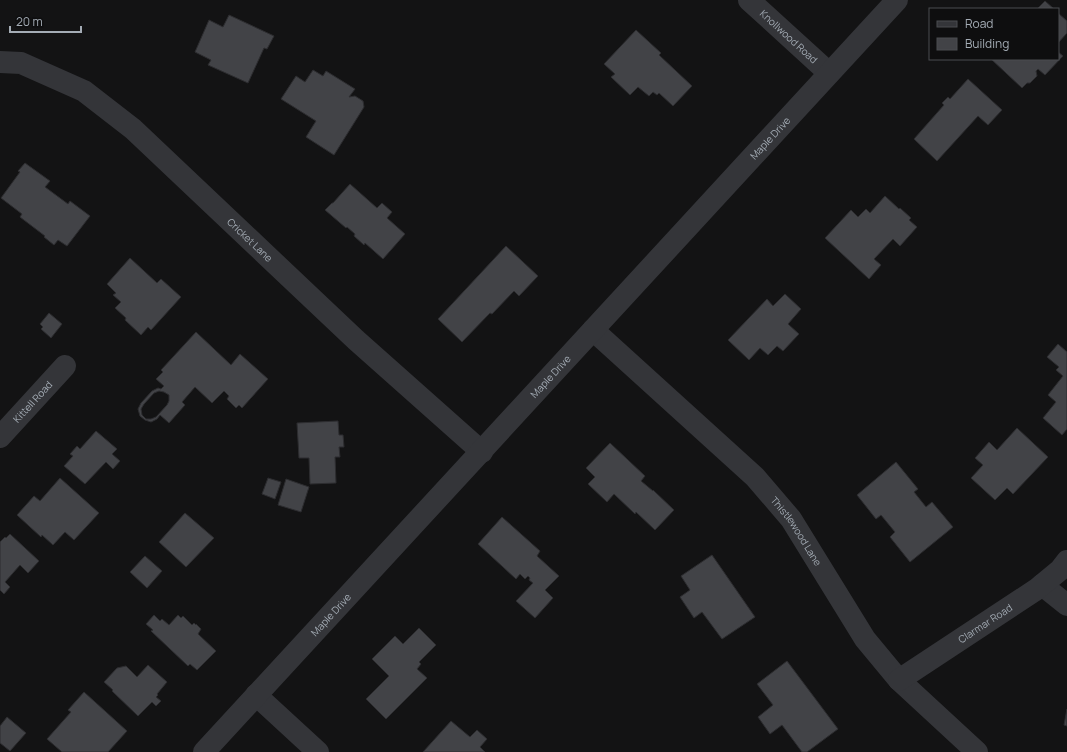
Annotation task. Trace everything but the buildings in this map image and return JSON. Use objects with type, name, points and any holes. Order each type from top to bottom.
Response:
[{"type":"street","name":"Knollwood Road","points":[[749,0],[829,73]]},
{"type":"street","name":"Maple Drive","points":[[204,752],[897,0]]},
{"type":"street","name":"Cricket Lane","points":[[0,62],[21,63],[84,91],[133,129],[356,340],[482,452]]},
{"type":"street","name":"Thistlewood Lane","points":[[593,330],[755,477],[791,519],[865,639],[899,680],[977,752]]},
{"type":"street","name":"Kittell Road","points":[[0,437],[65,366]]},
{"type":"street","name":"Clarmar Road","points":[[899,680],[1042,585],[1060,570],[1067,561]]},
{"type":"street","points":[[1042,585],[1067,605]]},
{"type":"street","points":[[256,695],[318,752]]}]
